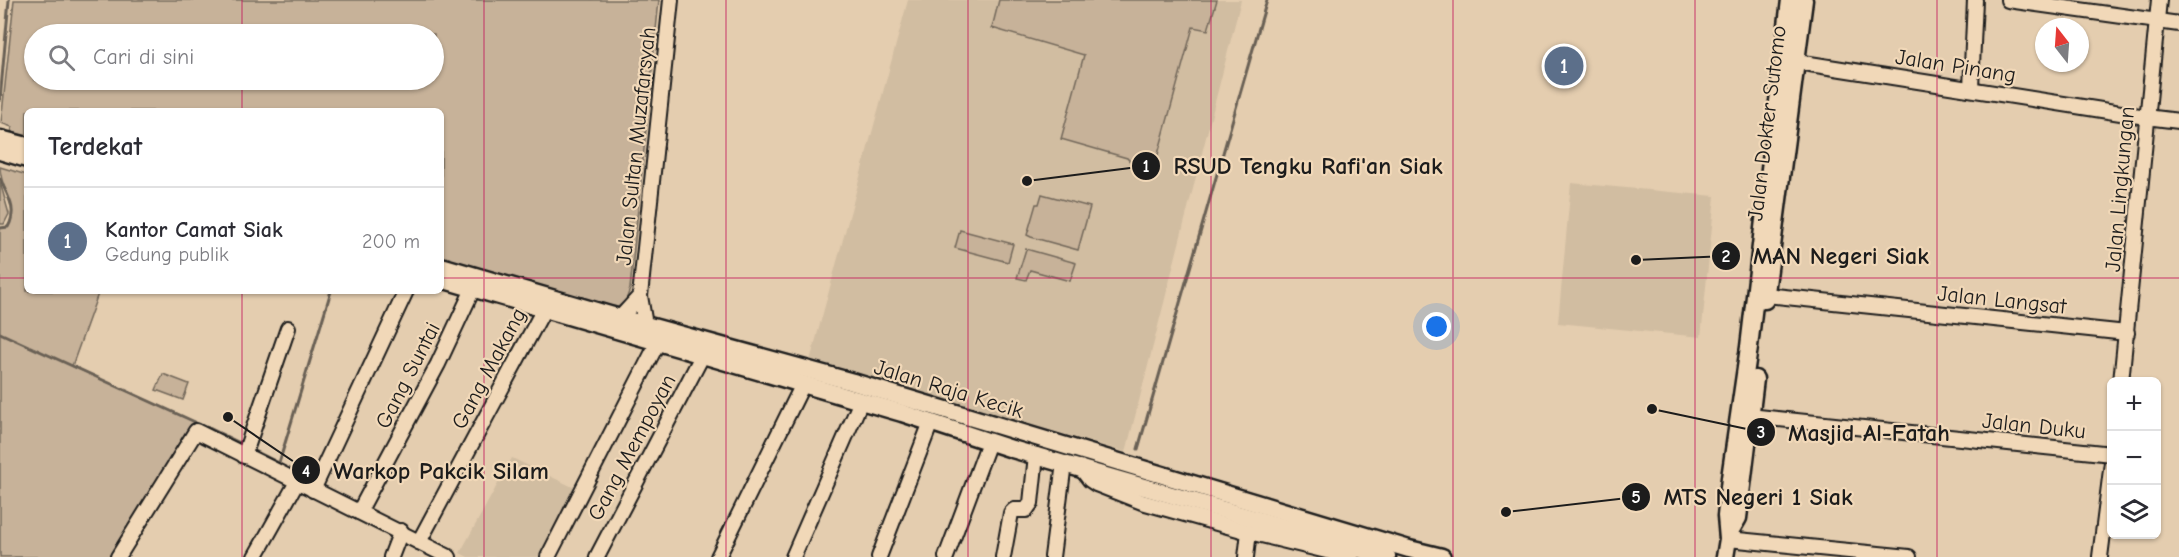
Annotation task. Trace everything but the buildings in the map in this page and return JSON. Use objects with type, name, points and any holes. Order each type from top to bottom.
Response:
[{"type":"main road","name":"Jalan Dokter Sutomo","points":[[1725,557],[1728,537],[1738,518],[1749,347],[1791,0]]},
{"type":"main road","name":"Jalan Dokter Sutomo","points":[[1744,416],[1766,295],[1803,0]]},
{"type":"main road","points":[[0,138],[24,152]]},
{"type":"main road","points":[[0,151],[24,152]]},
{"type":"main road","name":"Jalan Raja Kecik","points":[[444,267],[518,295],[544,309],[931,422],[989,442],[1387,557]]},
{"type":"main road","name":"Jalan Raja Kecik","points":[[444,280],[473,289],[518,295],[620,318],[853,382],[1408,553],[1442,557]]},
{"type":"street","name":"Jalan Sultan Muzafarsyah","points":[[645,325],[640,297],[671,0]]},
{"type":"street","points":[[1971,88],[1975,0]]},
{"type":"street","points":[[2008,0],[2179,24]]},
{"type":"street","name":"Jalan Lingkungan","points":[[2122,377],[2159,0]]},
{"type":"street","name":"Jalan Pinang","points":[[1797,62],[2179,121]]},
{"type":"street","name":"Gang Suntai","points":[[359,512],[438,364],[473,289]]},
{"type":"street","points":[[313,489],[405,294]]},
{"type":"street","name":"Jalan Langsat","points":[[1766,295],[2127,333]]},
{"type":"street","name":"Jalan Sultan Muzafarsyah","points":[[620,318],[640,297]]},
{"type":"street","name":"Gang Makang","points":[[419,542],[544,309]]},
{"type":"street","points":[[244,456],[288,328]]},
{"type":"street","points":[[548,557],[658,342]]},
{"type":"street","name":"Gang Mempoyan","points":[[597,557],[702,356]]},
{"type":"street","points":[[718,557],[803,384]]},
{"type":"street","points":[[793,557],[861,402]]},
{"type":"street","name":"Jalan Duku","points":[[1744,416],[2107,453]]},
{"type":"street","points":[[879,557],[931,422]]},
{"type":"street","points":[[118,557],[196,431],[401,531],[449,557]]},
{"type":"street","points":[[946,557],[989,442]]},
{"type":"street","points":[[1003,557],[1011,513],[1014,510],[1026,510],[1031,503],[1036,455]]},
{"type":"street","points":[[1052,557],[1064,463]]},
{"type":"street","points":[[1080,467],[1090,480],[1104,488],[1142,502],[1331,555],[1351,557]]},
{"type":"street","points":[[255,557],[297,482]]},
{"type":"street","points":[[2100,557],[2109,485]]},
{"type":"street","points":[[391,557],[401,531]]},
{"type":"street","points":[[1246,557],[1249,532]]},
{"type":"street","points":[[1728,537],[1819,553],[1909,557]]},
{"type":"shaded area","points":[[14,0],[659,0],[630,289],[626,300],[618,307],[595,303],[444,260],[444,108],[24,108],[24,139],[11,135],[12,127],[1,123]]},
{"type":"shaded area","points":[[908,0],[1241,0],[1126,452],[810,361]]},
{"type":"shaded area","points":[[999,0],[1217,0],[1208,30],[1193,27],[1154,169],[1138,170],[1127,158],[1061,139],[1084,55],[992,28]]},
{"type":"shaded area","points":[[0,167],[24,174],[24,294],[98,294],[72,366],[195,422],[109,557],[0,557],[0,228],[8,227],[12,212]]},
{"type":"shaded area","points":[[0,182],[9,214],[4,224],[0,224]]},
{"type":"shaded area","points":[[1571,183],[1715,196],[1701,337],[1558,323]]},
{"type":"shaded area","points":[[1042,194],[1090,207],[1078,250],[1027,235],[1036,204],[1039,204]]},
{"type":"shaded area","points":[[960,230],[1013,244],[1008,262],[955,248]]},
{"type":"shaded area","points":[[1026,249],[1076,263],[1070,281],[1030,270],[1026,280],[1017,278]]},
{"type":"shaded area","points":[[163,374],[189,384],[183,400],[156,390]]},
{"type":"shaded area","points":[[512,458],[577,489],[538,557],[468,557],[460,553]]},
{"type":"waterway","points":[[0,100],[9,0]]},
{"type":"waterway","points":[[1138,449],[1267,0]]},
{"type":"waterway","points":[[0,179],[12,209],[8,227],[0,228]]},
{"type":"waterway","points":[[255,451],[279,463],[330,294]]},
{"type":"waterway","points":[[0,333],[195,422]]},
{"type":"waterway","points":[[207,427],[240,443]]},
{"type":"place","name":"Kantor Camat Siak","points":[[1564,66]]},
{"type":"place","name":"RSUD Tengku Rafi'an Siak","points":[[1027,181]]},
{"type":"place","name":"MAN Negeri Siak","points":[[1636,260]]},
{"type":"place","name":"Masjid Al-Fatah","points":[[1652,409]]},
{"type":"place","name":"Warkop Pakcik Silam","points":[[228,417]]},
{"type":"place","name":"MTS Negeri 1 Siak","points":[[1506,512]]}]
